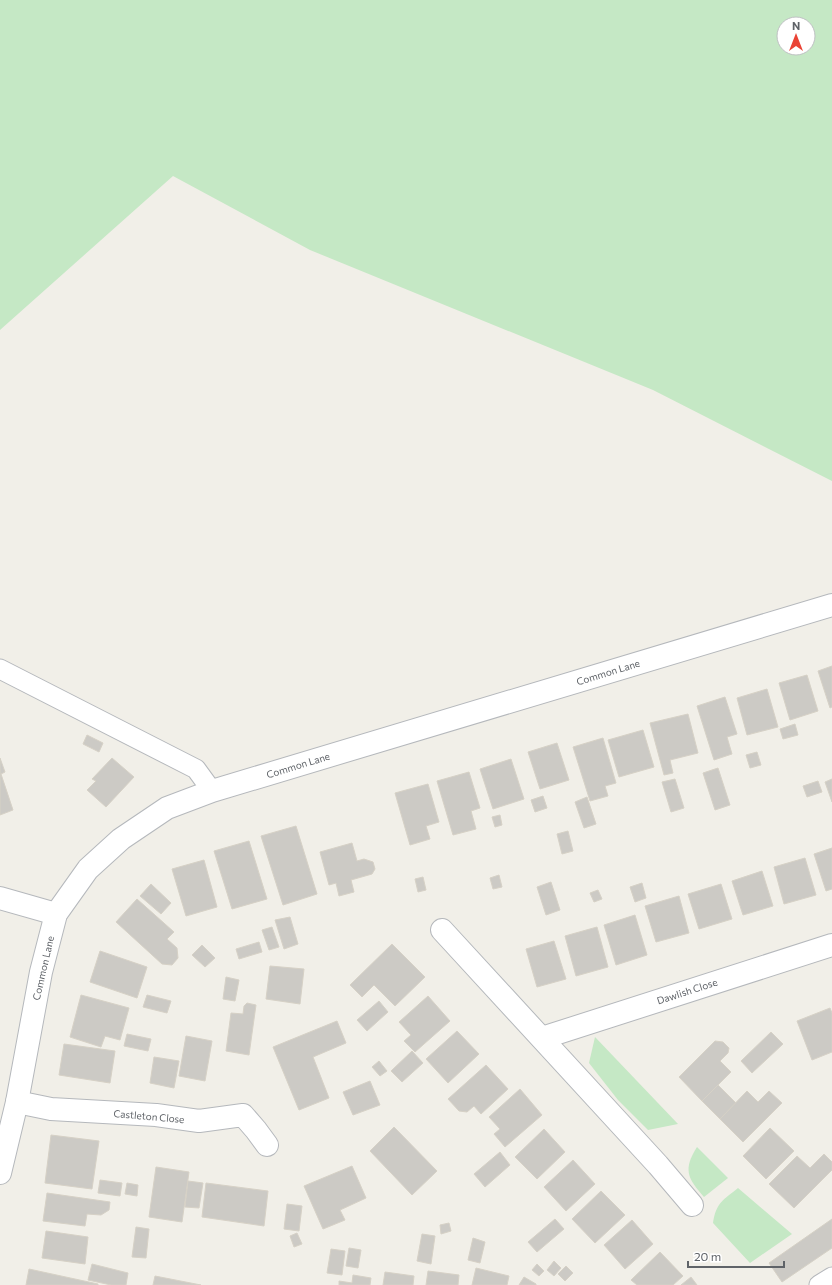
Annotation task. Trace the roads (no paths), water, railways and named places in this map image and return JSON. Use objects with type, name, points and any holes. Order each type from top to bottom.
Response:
[{"type":"street","name":"Common Lane","points":[[0,1173],[17,1102],[41,972],[56,914],[88,869],[121,840],[167,808],[212,791],[832,605]]},
{"type":"street","points":[[0,898],[56,914]]},
{"type":"street","points":[[442,930],[658,1165],[692,1205]]},
{"type":"street","name":"Dawlish Close","points":[[542,1038],[832,945]]},
{"type":"street","name":"Castleton Close","points":[[17,1102],[51,1109],[156,1115],[199,1121],[243,1115],[267,1145]]},
{"type":"lane","points":[[0,669],[196,769],[212,791]]},
{"type":"lane","points":[[819,1285],[832,1277]]}]
